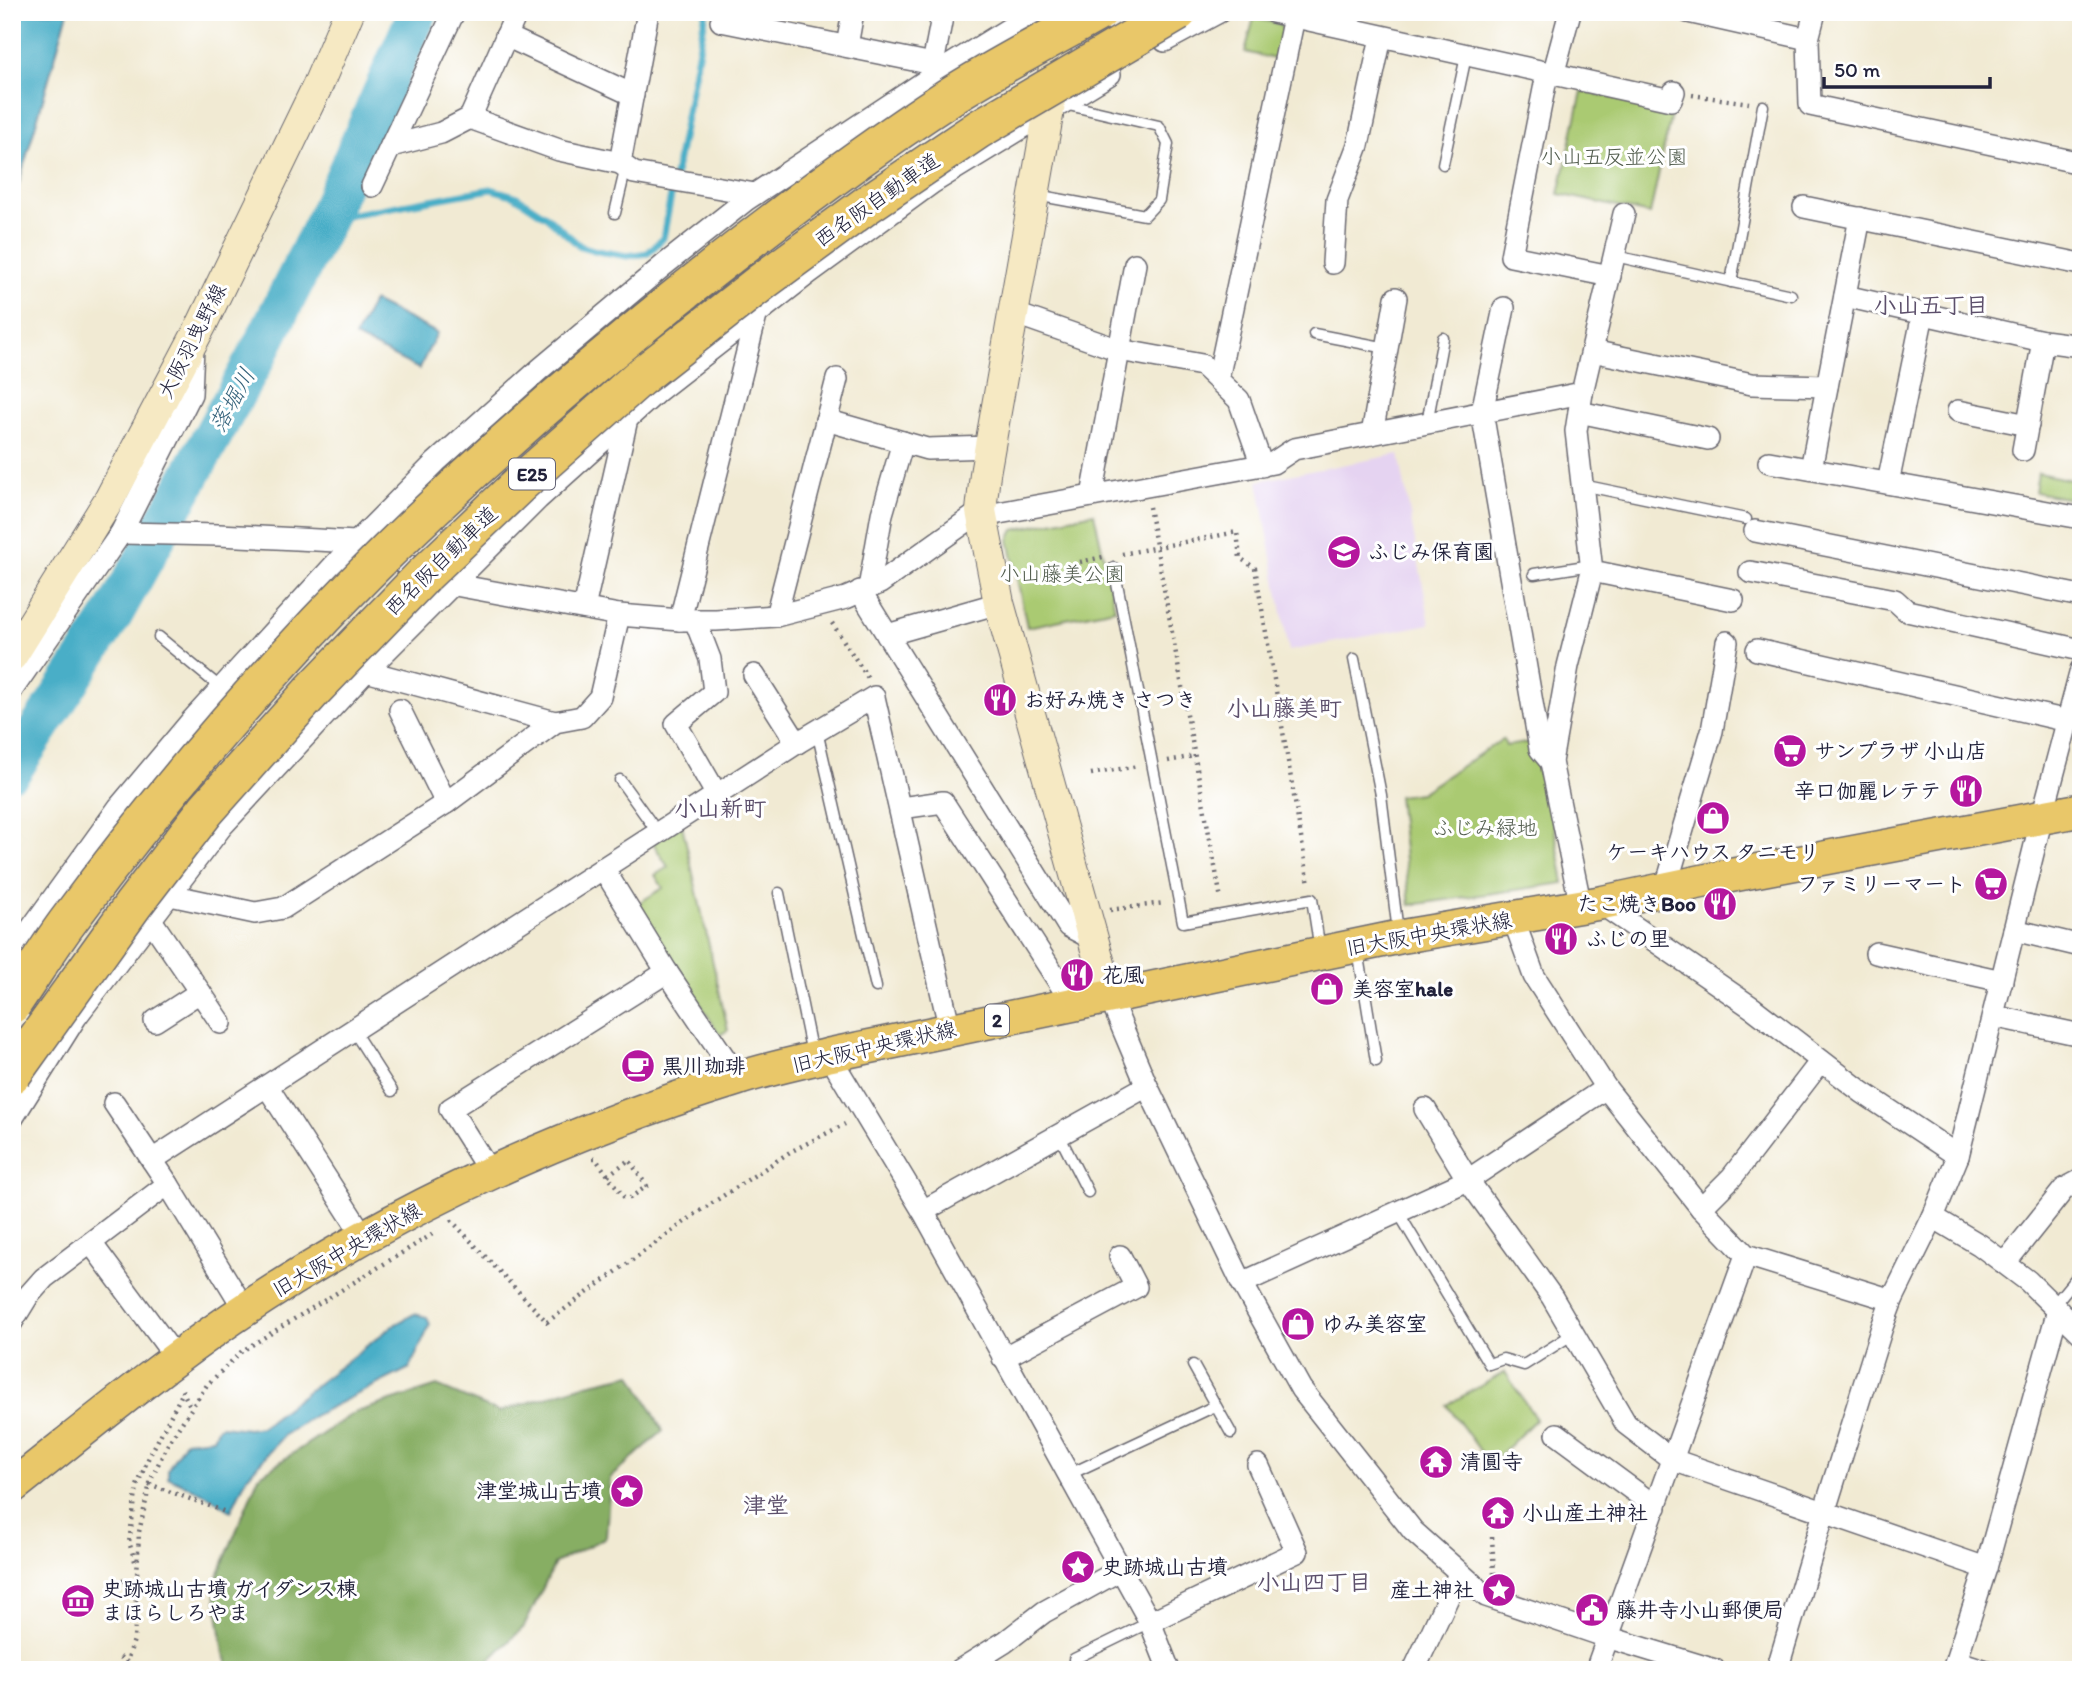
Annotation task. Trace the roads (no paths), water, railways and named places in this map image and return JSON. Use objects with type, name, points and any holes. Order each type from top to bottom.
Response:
[{"type":"highway","name":"西名阪自動車道","points":[[12,1004],[65,926],[171,790],[285,658],[390,549],[502,444],[615,347],[827,181],[952,95],[1098,12]]},
{"type":"highway","name":"西名阪自動車道","points":[[12,1074],[133,905],[206,810],[313,690],[423,576],[523,481],[639,377],[868,204],[979,129],[1178,12]]},
{"type":"main road","name":"旧大阪中央環状線","points":[[15,1480],[176,1358],[363,1237],[443,1218],[491,1174],[614,1121],[738,1078],[821,1057],[1399,937],[1591,905],[2081,810]]},
{"type":"street","name":"大阪羽曳野線","points":[[12,656],[109,500],[193,342],[317,87],[349,12]]},
{"type":"street","points":[[372,186],[454,12]]},
{"type":"street","points":[[391,146],[441,133],[470,118],[517,12]]},
{"type":"street","points":[[847,46],[853,12]]},
{"type":"street","points":[[935,69],[943,12]]},
{"type":"street","points":[[12,955],[119,807],[220,688],[356,542],[436,462],[663,265],[755,194],[935,69],[1036,12]]},
{"type":"street","points":[[1059,12],[1055,107],[1034,194],[990,447],[982,514],[999,603],[1109,996],[1147,1086],[1242,1283],[1301,1390],[1395,1511],[1459,1574],[1486,1596],[1715,1670]]},
{"type":"street","points":[[12,1119],[76,1017],[222,826],[450,584],[538,499],[658,391],[809,273],[932,183],[1175,35],[1219,12]]},
{"type":"street","points":[[1273,12],[1671,100],[1674,92]]},
{"type":"street","points":[[1570,12],[1550,74],[1511,256],[1612,266]]},
{"type":"street","points":[[1688,12],[1808,39]]},
{"type":"street","points":[[1815,12],[1808,39],[1810,105],[2081,163]]},
{"type":"street","points":[[623,165],[648,13]]},
{"type":"street","points":[[1219,379],[1294,17]]},
{"type":"street","points":[[721,21],[759,20],[935,69]]},
{"type":"street","points":[[506,36],[633,95]]},
{"type":"street","points":[[1333,263],[1337,200],[1358,145],[1381,37]]},
{"type":"street","points":[[470,118],[559,150],[623,165],[634,173],[755,194]]},
{"type":"street","points":[[1804,207],[2081,264]]},
{"type":"street","points":[[1551,762],[1568,666],[1592,568],[1576,431],[1624,214]]},
{"type":"street","points":[[1811,469],[1860,218]]},
{"type":"street","points":[[1092,496],[1135,264]]},
{"type":"street","points":[[1845,296],[2043,341],[2081,346]]},
{"type":"street","points":[[1372,434],[1396,298]]},
{"type":"street","points":[[1504,308],[1482,412],[1540,749],[1551,762],[1591,905],[1754,1009],[1862,1092],[1958,1156]]},
{"type":"street","points":[[1013,313],[1119,350],[1202,365],[1238,400],[1262,466]]},
{"type":"street","points":[[1888,483],[1923,314]]},
{"type":"street","points":[[717,794],[676,724],[714,692],[710,659],[688,620],[756,316]]},
{"type":"street","points":[[2023,450],[2043,341]]},
{"type":"street","points":[[12,690],[127,533],[191,394],[193,342]]},
{"type":"street","points":[[1592,351],[1752,384],[1827,386]]},
{"type":"street","points":[[776,616],[836,379]]},
{"type":"street","points":[[127,533],[356,542],[450,584],[619,615],[688,620],[776,616],[846,598],[880,583],[982,514],[1262,466],[1273,463],[1294,449],[1482,412],[1581,403],[1708,439]]},
{"type":"street","points":[[1958,411],[2028,425]]},
{"type":"street","points":[[584,608],[627,419]]},
{"type":"street","points":[[826,420],[928,449],[990,447]]},
{"type":"street","points":[[903,442],[882,514],[865,590],[887,635],[1068,926],[1093,939]]},
{"type":"street","points":[[1769,462],[2081,518]]},
{"type":"street","points":[[1750,525],[2081,596]]},
{"type":"street","points":[[1592,568],[1732,600]]},
{"type":"street","points":[[1750,572],[1895,600],[1907,611],[2081,650]]},
{"type":"street","points":[[887,635],[999,603]]},
{"type":"street","points":[[366,671],[555,722],[582,717],[600,697],[619,615]]},
{"type":"street","points":[[1665,890],[1712,731],[1727,642]]},
{"type":"street","points":[[1757,650],[2068,721]]},
{"type":"street","points":[[1777,1670],[1892,1300],[1933,1217],[1958,1156],[2081,670]]},
{"type":"street","points":[[754,675],[797,743]]},
{"type":"street","points":[[152,1160],[717,794],[874,697],[950,1030]]},
{"type":"street","points":[[400,709],[446,803]]},
{"type":"street","points":[[170,895],[255,913],[283,908],[446,803],[555,722]]},
{"type":"street","points":[[901,808],[943,802],[1073,1004]]},
{"type":"street","points":[[603,868],[738,1078]]},
{"type":"street","points":[[1513,918],[1534,976],[1606,1088],[1701,1208],[1746,1255],[1892,1300]]},
{"type":"street","points":[[151,919],[221,1023]]},
{"type":"street","points":[[2014,930],[2081,946]]},
{"type":"street","points":[[1876,953],[2001,981]]},
{"type":"street","points":[[491,1174],[450,1109],[667,971]]},
{"type":"street","points":[[155,1021],[200,992]]},
{"type":"street","points":[[1993,1016],[2081,1035]]},
{"type":"street","points":[[821,1057],[923,1211],[1150,1622],[1169,1670]]},
{"type":"street","points":[[1701,1208],[1732,1177],[1821,1061]]},
{"type":"street","points":[[267,1086],[363,1237]]},
{"type":"street","points":[[923,1211],[1147,1086]]},
{"type":"street","points":[[1242,1283],[1468,1180],[1606,1088]]},
{"type":"street","points":[[114,1103],[168,1184],[245,1311]]},
{"type":"street","points":[[1425,1109],[1468,1180],[1552,1297],[1626,1424],[1674,1460],[1986,1568]]},
{"type":"street","points":[[2005,1263],[2064,1189],[2081,1180]]},
{"type":"street","points":[[12,1322],[28,1296],[44,1278],[168,1184]]},
{"type":"street","points":[[1933,1217],[1980,1245],[2028,1281],[2081,1333]]},
{"type":"street","points":[[91,1242],[176,1358]]},
{"type":"street","points":[[1596,1670],[1746,1255]]},
{"type":"street","points":[[1003,1358],[1136,1287],[1120,1256]]},
{"type":"street","points":[[1955,1663],[1986,1568],[2055,1308]]},
{"type":"street","points":[[1557,1434],[1656,1507]]},
{"type":"street","points":[[1150,1622],[1297,1552],[1258,1465]]},
{"type":"street","points":[[960,1670],[1005,1642],[1044,1612],[1120,1570]]},
{"type":"street","points":[[1414,1670],[1459,1574]]},
{"type":"lane","points":[[1443,164],[1465,56]]},
{"type":"lane","points":[[1731,282],[1763,106]]},
{"type":"lane","points":[[1034,194],[1145,215],[1158,200],[1168,144],[1159,126],[1055,107]]},
{"type":"lane","points":[[615,213],[623,165]]},
{"type":"lane","points":[[1612,266],[1731,282],[1791,295]]},
{"type":"lane","points":[[1314,334],[1387,348]]},
{"type":"lane","points":[[1427,423],[1443,338]]},
{"type":"lane","points":[[1582,485],[1750,525]]},
{"type":"lane","points":[[1114,568],[1183,922],[1312,899],[1321,954]]},
{"type":"lane","points":[[1534,574],[1592,568]]},
{"type":"lane","points":[[159,637],[220,688]]},
{"type":"lane","points":[[1354,659],[1381,795],[1399,937]]},
{"type":"lane","points":[[817,731],[876,987]]},
{"type":"lane","points":[[620,780],[658,833]]},
{"type":"lane","points":[[779,893],[821,1057]]},
{"type":"lane","points":[[1358,946],[1376,1061]]},
{"type":"lane","points":[[353,1030],[392,1091]]},
{"type":"lane","points":[[1059,1135],[1088,1192]]},
{"type":"lane","points":[[1398,1212],[1489,1364],[1503,1359],[1524,1365],[1573,1334]]},
{"type":"lane","points":[[2055,1308],[2081,1272]]},
{"type":"lane","points":[[1193,1365],[1231,1433]]},
{"type":"lane","points":[[1068,1475],[1215,1406]]},
{"type":"lane","points":[[1074,1659],[1150,1622]]},
{"type":"lane","points":[[1955,1663],[2001,1670]]},
{"type":"water","points":[[12,12],[68,12],[12,207]]},
{"type":"water","points":[[373,301],[437,333],[419,369],[355,337]]},
{"type":"water","points":[[414,1314],[427,1317],[430,1325],[410,1368],[315,1415],[284,1435],[247,1477],[231,1511],[209,1496],[168,1477],[168,1469],[185,1441],[213,1438],[218,1427],[222,1426],[248,1429],[261,1427],[394,1325]]},
{"type":"waterway","name":"落堀川","points":[[12,770],[113,615],[260,350],[326,219],[418,12]]},
{"type":"waterway","points":[[326,219],[491,189],[515,196],[547,217],[580,246],[627,256],[648,253],[663,238],[706,12]]},
{"type":"place","name":"ふじみ保育園","points":[[1344,552]]},
{"type":"place","name":"お好み焼き さつき","points":[[1000,700]]},
{"type":"place","name":"サンプラザ 小山店","points":[[1790,751]]},
{"type":"place","name":"辛口伽麗レテテ","points":[[1966,791]]},
{"type":"place","name":"ケーキハウス タニモリ","points":[[1713,818]]},
{"type":"place","name":"ファミリーマート","points":[[1991,884]]},
{"type":"place","name":"たこ焼きBoo","points":[[1720,904]]},
{"type":"place","name":"ふじの里","points":[[1561,939]]},
{"type":"place","name":"花風","points":[[1077,975]]},
{"type":"place","name":"美容室hale","points":[[1327,989]]},
{"type":"place","name":"黒川珈琲","points":[[638,1066]]},
{"type":"place","name":"ゆみ美容室","points":[[1298,1324]]},
{"type":"place","name":"清圓寺","points":[[1436,1462]]},
{"type":"place","name":"津堂城山古墳","points":[[627,1491]]},
{"type":"place","name":"小山産土神社","points":[[1498,1513]]},
{"type":"place","name":"史跡城山古墳","points":[[1078,1567]]},
{"type":"place","name":"産土神社","points":[[1499,1590]]},
{"type":"place","name":"史跡城山古墳 ガイダンス棟 まほらしろやま","points":[[78,1601]]},
{"type":"place","name":"藤井寺小山郵便局","points":[[1592,1610]]},
{"type":"district","name":"小山五丁目","points":[[1931,305]]},
{"type":"district","name":"小山藤美町","points":[[1284,708]]},
{"type":"district","name":"小山新町","points":[[720,808]]},
{"type":"district","name":"津堂","points":[[766,1505]]},
{"type":"district","name":"小山四丁目","points":[[1314,1582]]},
{"type":"park label","name":"小山五反並公園","points":[[1614,157]]},
{"type":"park label","name":"小山藤美公園","points":[[1062,574]]},
{"type":"park label","name":"ふじみ緑地","points":[[1485,828]]}]
